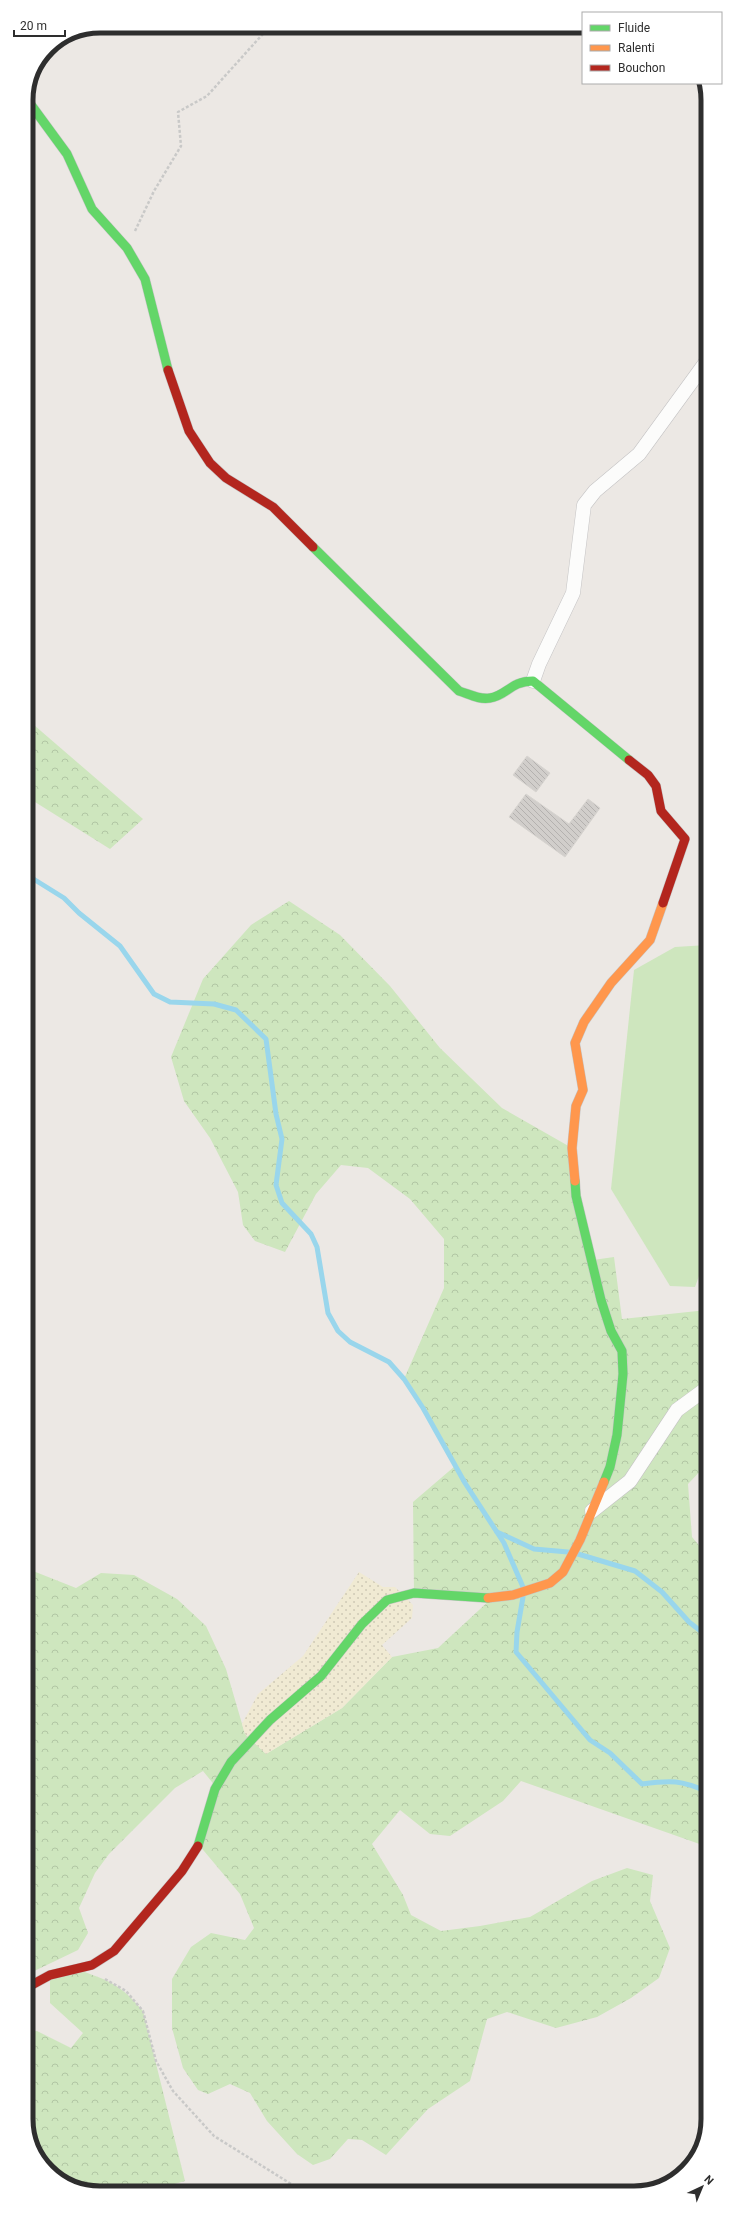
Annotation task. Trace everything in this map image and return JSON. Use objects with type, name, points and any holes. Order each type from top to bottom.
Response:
[{"type":"street","points":[[33,108],[67,154],[92,209],[128,248],[145,279],[162,352],[189,432],[210,463],[226,478],[273,507],[459,691],[480,698],[491,698],[521,681],[533,681],[648,775],[656,786],[661,811],[685,839],[650,940],[611,983],[584,1022],[574,1043],[583,1090],[576,1106],[572,1148],[576,1196],[589,1244],[601,1300],[611,1331],[622,1350],[623,1374],[617,1435],[610,1467],[580,1540],[563,1572],[550,1583],[513,1595],[492,1598],[414,1593],[387,1600],[362,1624],[321,1676],[270,1720],[231,1762],[215,1789],[199,1845],[182,1871],[114,1951],[92,1965],[50,1975],[33,1984]]},
{"type":"street","points":[[533,681],[539,664],[573,593],[584,505],[595,491],[639,454],[701,369]]},
{"type":"street","points":[[592,1511],[630,1481],[677,1410],[701,1392]]},
{"type":"path","points":[[128,248],[154,192],[181,146],[178,112],[207,96],[264,33]]},
{"type":"path","points":[[102,1978],[126,1991],[143,2011],[156,2061],[173,2091],[214,2136],[294,2186]]},
{"type":"green space","points":[[33,724],[143,819],[110,849],[33,801]]},
{"type":"green space","points":[[289,901],[340,935],[390,986],[440,1048],[502,1108],[572,1148],[593,1260],[614,1257],[622,1319],[701,1311],[701,1470],[688,1484],[692,1537],[701,1548],[701,1845],[521,1781],[503,1801],[450,1836],[430,1834],[400,1810],[372,1844],[403,1895],[411,1915],[441,1931],[530,1917],[592,1881],[627,1868],[653,1875],[650,1901],[670,1948],[659,1978],[631,1998],[597,2017],[556,2028],[507,2012],[487,2019],[470,2081],[428,2109],[386,2155],[362,2140],[348,2139],[330,2159],[313,2165],[297,2154],[267,2121],[250,2093],[230,2084],[208,2094],[198,2090],[183,2068],[172,2028],[172,1979],[191,1947],[211,1933],[245,1940],[254,1928],[240,1894],[199,1845],[216,1787],[203,1771],[175,1788],[109,1854],[95,1873],[79,1908],[88,1933],[78,1950],[33,1972],[33,1571],[76,1588],[101,1573],[134,1575],[177,1599],[206,1626],[226,1669],[245,1734],[266,1754],[342,1708],[392,1657],[438,1648],[492,1598],[414,1593],[413,1502],[455,1466],[424,1408],[404,1379],[444,1288],[444,1239],[410,1199],[368,1168],[341,1165],[316,1194],[285,1252],[255,1241],[243,1225],[238,1192],[210,1138],[184,1101],[171,1057],[203,979],[251,925]]},
{"type":"green space","points":[[701,945],[701,1270],[695,1287],[670,1286],[611,1189],[634,970],[675,947]]},
{"type":"green space","points":[[75,1969],[97,1976],[120,1989],[143,2011],[185,2181],[168,2186],[87,2185],[70,2179],[59,2172],[44,2156],[35,2136],[33,2119],[33,2031],[37,2031],[71,2048],[83,2033],[50,2003],[50,1975]]},
{"type":"sand","points":[[359,1572],[383,1587],[395,1587],[413,1605],[412,1618],[382,1645],[392,1657],[342,1708],[266,1754],[245,1734],[242,1724],[258,1694],[303,1656]]},
{"type":"building","points":[[527,756],[550,773],[536,792],[513,775]]},
{"type":"building","points":[[526,794],[569,824],[588,799],[600,808],[565,857],[509,817]]},
{"type":"waterway","points":[[33,879],[64,898],[79,913],[120,946],[154,994],[170,1002],[214,1004],[236,1010],[266,1039],[276,1114],[282,1139],[276,1185],[282,1203],[311,1234],[317,1247],[328,1313],[338,1331],[350,1342],[389,1362],[404,1379],[423,1408],[465,1483],[504,1543],[523,1587]]},
{"type":"waterway","points":[[497,1532],[534,1549],[568,1552]]},
{"type":"waterway","points":[[578,1554],[635,1571],[662,1592],[689,1622],[701,1631]]},
{"type":"waterway","points":[[523,1597],[517,1632],[516,1652],[590,1740],[610,1753],[642,1784],[676,1782],[701,1789]]},
{"type":"traffic: fast","points":[[33,108],[67,154],[92,209],[127,248],[145,279],[168,370]]},
{"type":"traffic: fast","points":[[313,547],[459,691],[478,697],[490,698],[496,697],[519,683],[533,681],[629,760]]},
{"type":"traffic: fast","points":[[575,1181],[576,1196],[601,1300],[611,1331],[622,1351],[623,1374],[617,1435],[610,1467],[604,1482]]},
{"type":"traffic: fast","points":[[198,1846],[215,1789],[231,1762],[270,1720],[321,1676],[362,1624],[387,1600],[414,1593],[488,1598]]},
{"type":"traffic: slow","points":[[575,1181],[572,1148],[576,1106],[583,1090],[575,1043],[584,1022],[611,983],[650,940],[663,903]]},
{"type":"traffic: slow","points":[[488,1598],[513,1595],[550,1583],[563,1572],[580,1540],[604,1482]]},
{"type":"traffic: jam","points":[[168,370],[189,431],[210,463],[226,478],[273,507],[313,547]]},
{"type":"traffic: jam","points":[[629,760],[648,775],[656,786],[661,811],[685,839],[663,903]]},
{"type":"traffic: jam","points":[[33,1984],[50,1975],[92,1965],[114,1951],[182,1871],[198,1846]]}]
